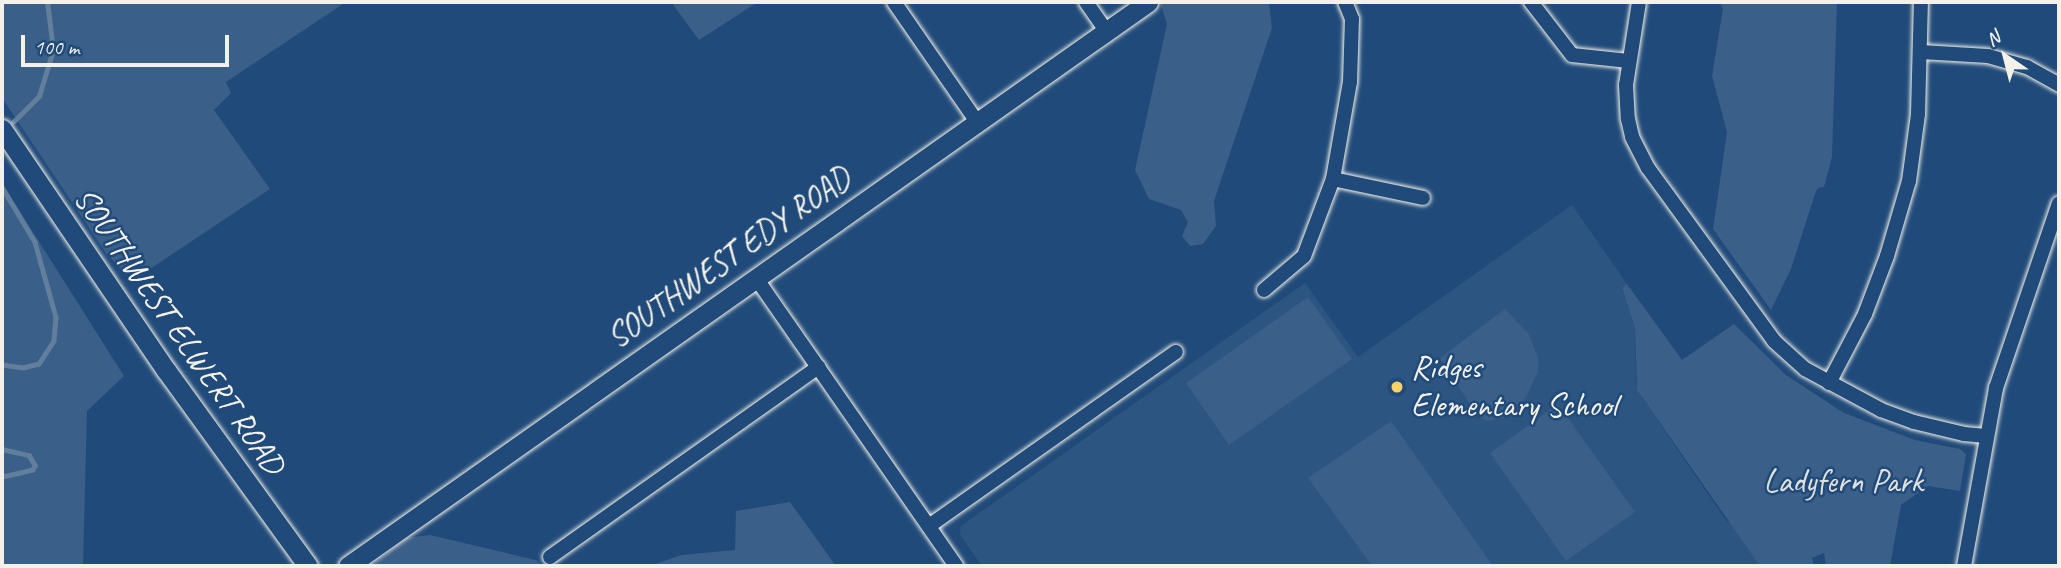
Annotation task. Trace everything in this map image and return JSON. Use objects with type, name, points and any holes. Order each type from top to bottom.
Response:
[{"type":"main road","name":"SOUTHWEST EDY ROAD","points":[[348,566],[1147,2]]},
{"type":"main road","name":"SOUTHWEST ELWERT ROAD","points":[[2,129],[174,380],[308,566]]},
{"type":"street","points":[[894,2],[976,122]]},
{"type":"street","points":[[1086,2],[1106,31]]},
{"type":"street","points":[[1264,290],[1304,256],[1333,179],[1350,82],[1352,19],[1345,2]]},
{"type":"street","points":[[1531,2],[1572,55],[1629,61]]},
{"type":"street","points":[[1639,2],[1626,85],[1628,119],[1648,168],[1774,341],[1798,363],[1851,396],[1914,422],[1964,434],[1986,436]]},
{"type":"street","points":[[1829,383],[1865,314],[1887,256],[1909,181],[1918,114],[1921,2]]},
{"type":"street","points":[[1921,52],[1988,56],[2027,67],[2059,85]]},
{"type":"street","points":[[1333,179],[1423,198]]},
{"type":"street","points":[[1965,566],[1996,388],[2059,203]]},
{"type":"street","points":[[756,278],[956,566]]},
{"type":"street","points":[[929,526],[1176,352]]},
{"type":"street","points":[[550,557],[818,367]]},
{"type":"shaded area","name":"Ridges Elementary School","points":[[1572,205],[1627,284],[1622,289],[1635,328],[1636,385],[1641,396],[1725,519],[1739,531],[1764,566],[982,566],[960,535],[961,526],[1305,283],[1358,357]]},
{"type":"green space","points":[[2,2],[346,2],[226,82],[231,93],[214,110],[270,189],[132,281],[106,253],[2,98]]},
{"type":"green space","points":[[671,2],[758,2],[699,40]]},
{"type":"green space","points":[[1160,2],[1269,2],[1272,28],[1214,201],[1216,226],[1203,244],[1190,246],[1182,236],[1188,222],[1181,210],[1149,199],[1135,170],[1167,24]]},
{"type":"green space","points":[[1719,2],[1837,2],[1832,157],[1824,187],[1818,188],[1815,194],[1791,269],[1771,310],[1713,229],[1727,132],[1712,76],[1723,8]]},
{"type":"green space","points":[[2,183],[124,376],[87,411],[83,566],[2,566]]},
{"type":"green space","name":"Ladyfern Park","points":[[1627,284],[1682,360],[1734,324],[1786,375],[1844,413],[1915,440],[1960,449],[1966,454],[1960,491],[1928,486],[1901,505],[1890,566],[1826,566],[1824,553],[1812,558],[1814,566],[1760,566],[1637,390],[1635,328],[1622,288]]},
{"type":"green space","points":[[1308,297],[1352,359],[1229,445],[1186,383]]},
{"type":"green space","points":[[1505,309],[1529,334],[1538,358],[1538,372],[1525,399],[1504,418],[1486,421],[1477,415],[1440,358]]},
{"type":"green space","points":[[1558,404],[1635,512],[1566,561],[1490,453]]},
{"type":"green space","points":[[1391,421],[1493,566],[1372,566],[1308,478]]},
{"type":"green space","points":[[790,502],[836,566],[650,566],[681,555],[735,550],[736,511]]},
{"type":"green space","points":[[430,535],[536,560],[543,566],[371,566],[407,538]]},
{"type":"waterway","points":[[13,122],[39,96],[53,50],[47,2]]},
{"type":"waterway","points":[[2,187],[35,242],[56,317],[54,341],[39,364],[23,368],[2,365]]},
{"type":"waterway","points":[[2,449],[29,455],[35,465],[33,470],[2,477]]},
{"type":"place","name":"Ridges Elementary School","points":[[1397,387]]}]
